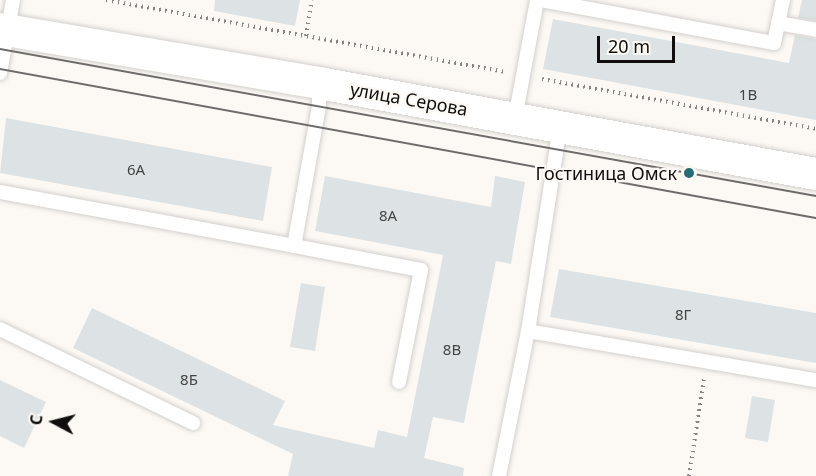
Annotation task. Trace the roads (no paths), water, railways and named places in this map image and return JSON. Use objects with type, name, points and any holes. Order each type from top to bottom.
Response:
[{"type":"street","name":"улица Серова","points":[[4,30],[319,83],[816,174]]},
{"type":"lane","points":[[0,73],[4,30],[13,0]]},
{"type":"lane","points":[[515,118],[539,0],[575,3],[774,43],[783,0]]},
{"type":"lane","points":[[778,22],[816,30]]},
{"type":"lane","points":[[294,246],[319,106],[319,83]]},
{"type":"lane","points":[[499,476],[528,331],[560,127]]},
{"type":"lane","points":[[0,192],[421,270],[399,382]]},
{"type":"lane","points":[[0,329],[193,423]]},
{"type":"lane","points":[[528,331],[816,380]]},
{"type":"tram line","points":[[0,49],[816,196]]},
{"type":"tram line","points":[[0,69],[816,218]]},
{"type":"place","name":"Гостиница Омск","points":[[689,173]]}]
